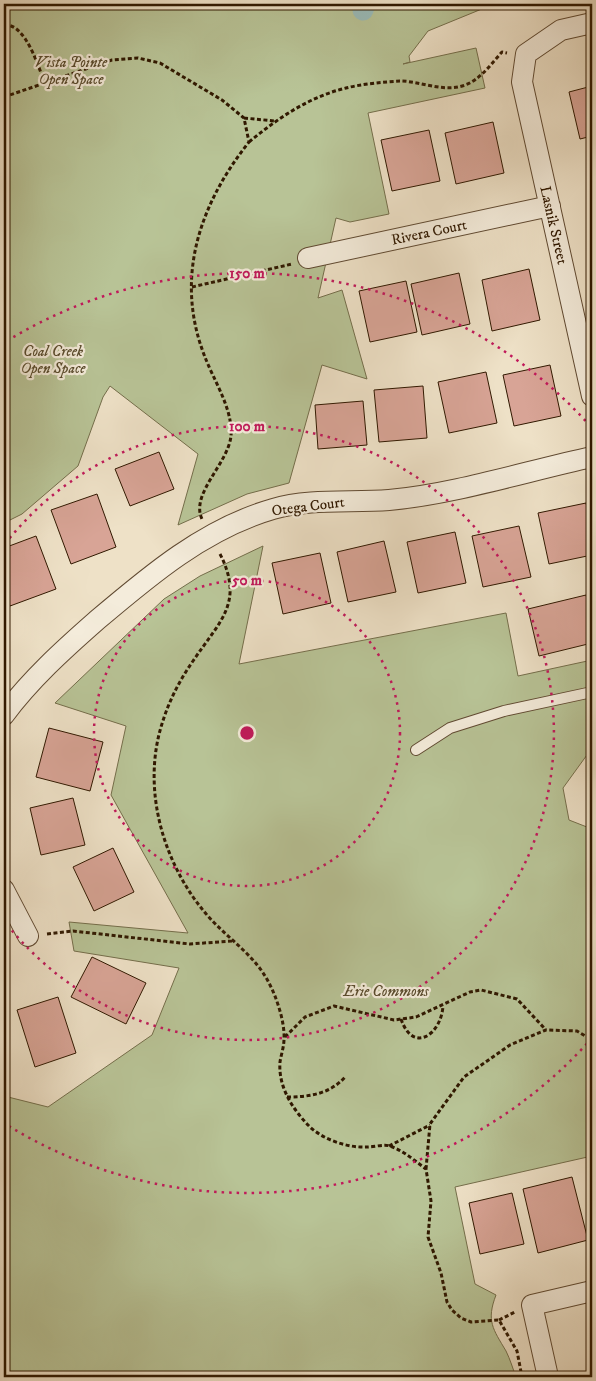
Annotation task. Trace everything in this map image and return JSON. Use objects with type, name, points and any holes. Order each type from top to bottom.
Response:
[{"type":"street","points":[[526,54],[561,30],[592,23]]},
{"type":"street","name":"Lasnik Street","points":[[526,54],[522,82],[592,396]]},
{"type":"street","name":"Rivera Court","points":[[308,258],[550,206]]},
{"type":"street","name":"Otega Court","points":[[4,715],[17,697],[63,650],[158,568],[229,525],[274,508],[331,502],[390,500],[447,490],[592,457]]},
{"type":"street","points":[[4,890],[28,936]]},
{"type":"street","points":[[548,1377],[532,1305],[592,1291]]},
{"type":"lane","points":[[416,750],[450,728],[504,711],[592,692]]},
{"type":"path","points":[[4,25],[9,25],[19,31],[26,41],[45,83]]},
{"type":"path","points":[[203,521],[201,516],[202,495],[221,466],[227,451],[231,426],[198,338],[193,318],[192,287],[196,244],[207,208],[216,190],[249,142],[300,105],[346,88],[400,81],[442,87],[465,85],[485,71],[502,52],[526,54]]},
{"type":"path","points":[[4,97],[112,60],[138,58],[160,64],[222,100],[244,118],[276,121]]},
{"type":"path","points":[[244,118],[249,142]]},
{"type":"path","points":[[192,287],[281,268]]},
{"type":"path","points":[[217,548],[231,580],[229,605],[219,625],[174,692],[160,728],[155,767],[155,797],[160,827],[179,876],[208,915],[233,941],[252,957],[270,984],[279,1010],[284,1038],[280,1064],[287,1097],[299,1115],[312,1129],[326,1137],[353,1147],[389,1146],[430,1124],[464,1077],[510,1045],[546,1030],[577,1031],[592,1040]]},
{"type":"path","points":[[28,936],[73,931],[190,944],[233,941]]},
{"type":"path","points":[[284,1038],[304,1016],[334,1006],[394,1020],[416,1017],[470,992],[482,990],[517,999],[546,1030]]},
{"type":"path","points":[[401,1019],[409,1035],[415,1038],[424,1038],[432,1034],[438,1026],[442,1017],[443,1006]]},
{"type":"path","points":[[287,1097],[314,1096],[339,1084],[345,1077]]},
{"type":"path","points":[[430,1124],[426,1169],[431,1201],[428,1237],[441,1273],[447,1302],[452,1310],[461,1318],[471,1322],[498,1320],[517,1352],[522,1377]]},
{"type":"path","points":[[389,1146],[409,1156],[426,1169]]},
{"type":"green space","points":[[4,4],[494,4],[428,31],[409,56],[410,62],[403,64],[476,48],[485,88],[368,113],[389,214],[350,222],[336,218],[318,298],[342,290],[367,379],[322,365],[289,483],[247,494],[178,525],[198,454],[110,386],[103,397],[78,466],[22,514],[4,523]]},
{"type":"green space","name":"Erie Commons","points":[[263,546],[239,664],[506,613],[518,676],[592,660],[592,748],[563,788],[569,820],[592,829],[592,1156],[455,1187],[475,1284],[496,1295],[491,1318],[492,1324],[516,1377],[4,1377],[4,1096],[48,1107],[152,1035],[179,968],[74,951],[69,922],[188,933],[111,795],[126,726],[55,703],[164,599],[200,576]]},
{"type":"building","points":[[592,86],[592,136],[580,139],[569,92]]},
{"type":"building","points":[[493,122],[504,173],[456,184],[445,133]]},
{"type":"building","points":[[429,130],[440,181],[392,191],[381,140]]},
{"type":"building","points":[[529,269],[540,320],[492,331],[482,280]]},
{"type":"building","points":[[459,273],[470,324],[422,335],[411,284]]},
{"type":"building","points":[[406,281],[417,332],[370,342],[359,291]]},
{"type":"building","points":[[550,365],[561,416],[514,426],[503,375]]},
{"type":"building","points":[[486,372],[497,423],[449,433],[438,382]]},
{"type":"building","points":[[423,386],[427,438],[379,442],[374,390]]},
{"type":"building","points":[[363,401],[367,445],[318,449],[315,405]]},
{"type":"building","points":[[159,452],[174,489],[130,506],[115,469]]},
{"type":"building","points":[[97,494],[116,547],[71,564],[51,510]]},
{"type":"building","points":[[586,503],[592,533],[592,555],[549,564],[538,513]]},
{"type":"building","points":[[519,526],[531,577],[483,587],[472,536]]},
{"type":"building","points":[[455,532],[466,583],[418,593],[407,542]]},
{"type":"building","points":[[36,536],[56,589],[10,606],[4,589],[4,548]]},
{"type":"building","points":[[384,541],[396,592],[348,602],[337,552]]},
{"type":"building","points":[[320,553],[331,603],[283,614],[272,563]]},
{"type":"building","points":[[586,595],[592,619],[592,643],[539,656],[528,609]]},
{"type":"building","points":[[49,728],[103,742],[90,791],[36,777]]},
{"type":"building","points":[[73,798],[85,845],[41,855],[30,808]]},
{"type":"building","points":[[113,848],[134,892],[94,911],[73,867]]},
{"type":"building","points":[[92,957],[146,983],[126,1024],[71,997]]},
{"type":"building","points":[[58,997],[76,1053],[35,1067],[17,1010]]},
{"type":"building","points":[[572,1177],[588,1240],[538,1253],[523,1189]]},
{"type":"building","points":[[512,1193],[524,1244],[480,1254],[469,1203]]},
{"type":"waterway","points":[[363,10],[365,4]]},
{"type":"park label","name":"Vista Pointe Open Space","points":[[71,70]]},
{"type":"park label","name":"Coal Creek Open Space","points":[[53,360]]}]
